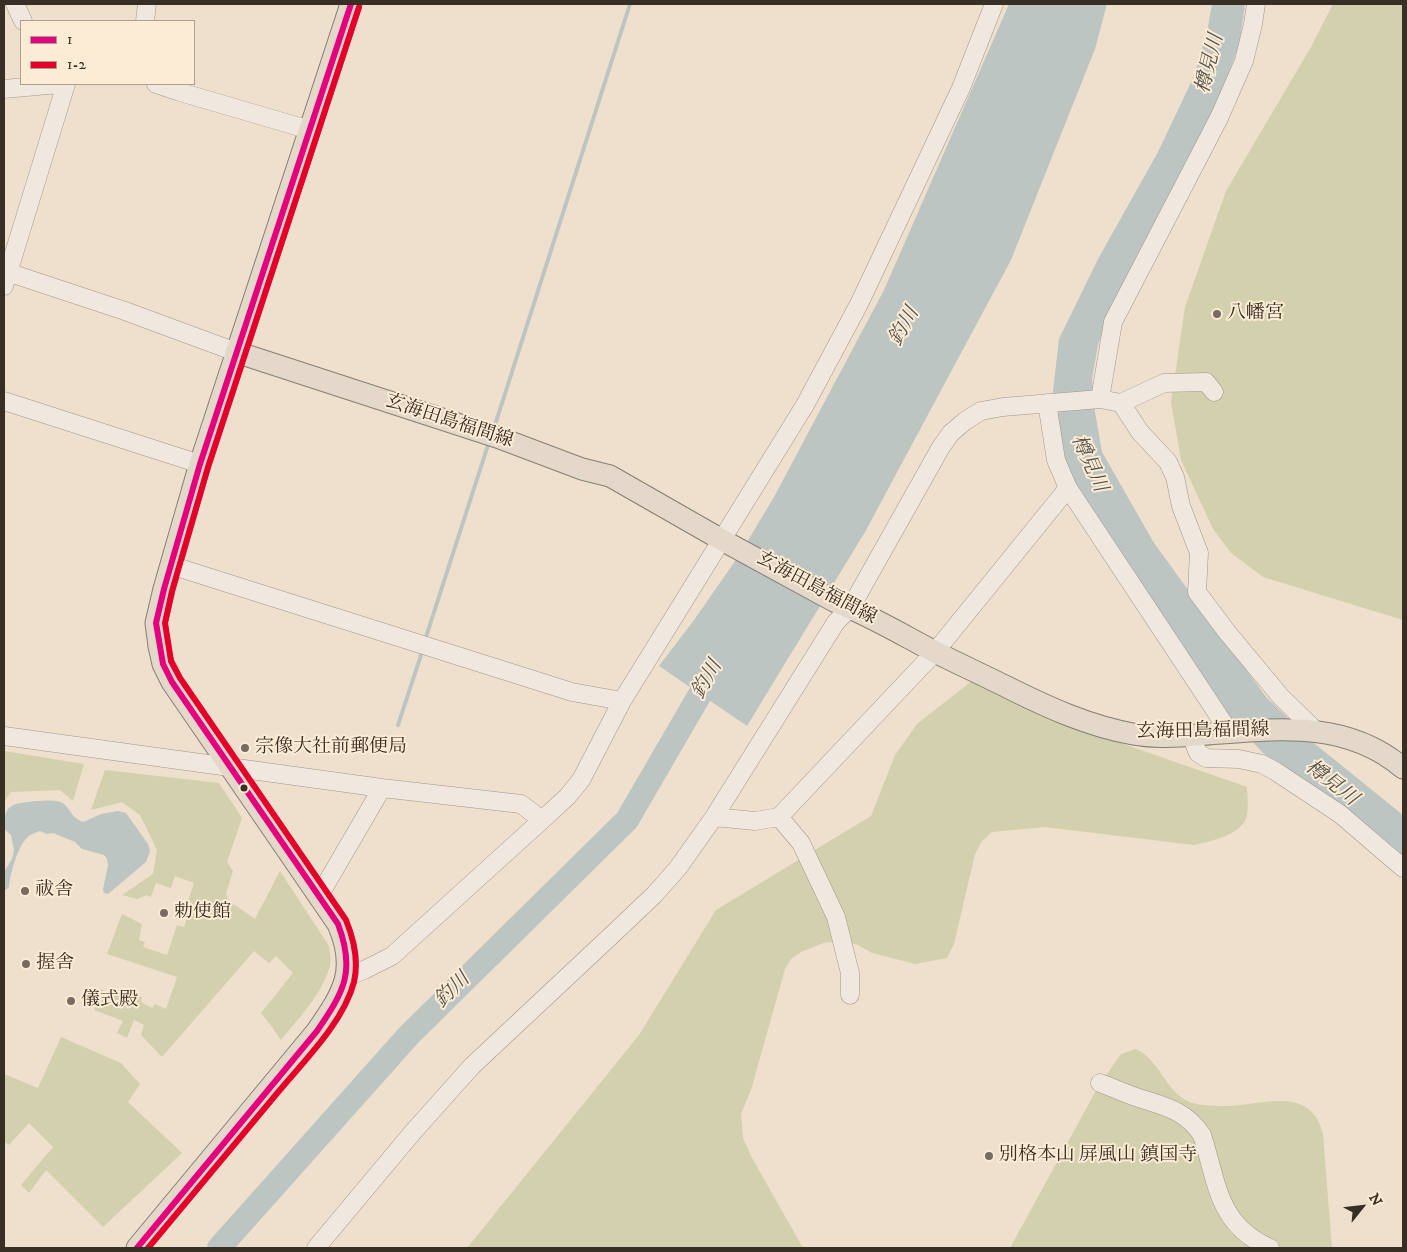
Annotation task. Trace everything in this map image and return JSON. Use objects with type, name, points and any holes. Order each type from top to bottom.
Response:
[{"type":"main road","points":[[136,1248],[317,1031],[338,1001],[346,976],[347,958],[344,940],[338,924],[172,682],[163,664],[158,646],[156,623],[170,566],[200,464],[351,4]]},
{"type":"main road","name":"玄海田島福間線","points":[[236,352],[497,437],[582,469],[610,476],[834,601],[851,607],[935,652],[1044,705],[1102,728],[1135,735],[1162,737],[1235,732],[1310,731],[1337,734],[1356,740],[1402,763]]},
{"type":"street","points":[[15,4],[23,20]]},
{"type":"street","points":[[144,20],[147,4]]},
{"type":"street","points":[[346,976],[364,970],[392,956],[567,797],[581,780],[622,700],[728,543],[859,304],[962,88],[994,4]]},
{"type":"street","points":[[1100,399],[1113,322],[1219,118],[1244,61],[1256,4]]},
{"type":"street","points":[[4,89],[47,85]]},
{"type":"street","points":[[66,85],[5,276],[125,311],[236,352]]},
{"type":"street","points":[[159,85],[310,130]]},
{"type":"street","points":[[316,1248],[413,1132],[472,1066],[654,895],[678,868],[714,817],[836,622],[851,607],[951,433],[964,421],[982,411],[1003,406],[1100,399],[1121,403],[1164,383],[1206,382],[1214,392]]},
{"type":"street","points":[[4,401],[200,464]]},
{"type":"street","points":[[1051,403],[1056,460],[1068,488],[1235,732]]},
{"type":"street","points":[[1121,403],[1140,432],[1168,462],[1175,477],[1182,506],[1199,553],[1197,592],[1227,632],[1310,731]]},
{"type":"street","points":[[714,817],[755,821],[779,817],[935,652],[1068,488]]},
{"type":"street","points":[[170,566],[572,692],[622,700]]},
{"type":"street","points":[[1191,735],[1198,754],[1206,758],[1239,759],[1262,764],[1275,771],[1340,814],[1403,868]]},
{"type":"street","points":[[4,736],[382,788],[521,804],[542,820]]},
{"type":"street","points":[[319,896],[382,788]]},
{"type":"street","points":[[779,817],[801,843],[836,917],[850,973],[850,994]]},
{"type":"street","points":[[1100,1083],[1175,1110],[1187,1117],[1202,1135],[1226,1209],[1234,1222],[1248,1236],[1270,1248]]},
{"type":"shaded area","points":[[1333,4],[1403,4],[1403,620],[1263,577],[1231,553],[1213,529],[1181,460],[1171,402],[1185,307],[1226,191],[1311,47]]},
{"type":"shaded area","points":[[973,680],[1049,718],[1247,787],[1248,812],[1244,822],[1239,828],[1225,836],[1194,845],[1045,827],[992,832],[982,841],[975,854],[954,944],[947,958],[915,964],[872,953],[856,944],[826,942],[801,952],[791,959],[785,969],[751,1090],[741,1114],[743,1138],[751,1156],[803,1248],[467,1248],[639,1035],[716,910],[871,816],[895,755],[917,724]]},
{"type":"shaded area","points":[[4,751],[84,764],[73,801],[60,790],[11,792],[4,802]]},
{"type":"shaded area","points":[[105,770],[219,783],[242,818],[227,862],[233,871],[226,894],[229,901],[255,919],[280,871],[329,946],[330,966],[321,988],[281,1040],[261,1013],[293,973],[276,956],[269,963],[254,951],[162,1057],[141,1035],[144,1025],[134,1020],[127,1038],[117,1033],[123,1021],[94,1010],[97,1003],[94,1000],[99,989],[133,1000],[135,995],[142,997],[141,1002],[152,1008],[155,1004],[166,1009],[177,977],[107,954],[122,914],[142,924],[139,940],[145,942],[143,947],[167,955],[177,925],[184,927],[192,903],[188,901],[194,883],[175,876],[171,888],[156,883],[151,897],[147,895],[137,899],[122,895],[153,874],[157,850],[140,815],[122,802],[91,810]]},
{"type":"shaded area","points":[[61,1037],[121,1063],[140,1084],[128,1102],[182,1153],[103,1227],[46,1170],[29,1193],[21,1185],[53,1147],[29,1123],[9,1145],[4,1141],[4,1074],[38,1088]]},
{"type":"shaded area","points":[[1136,1049],[1152,1062],[1171,1088],[1187,1101],[1201,1105],[1224,1106],[1284,1101],[1297,1103],[1308,1109],[1317,1119],[1323,1134],[1332,1248],[1010,1248],[1098,1087],[1121,1054]]},
{"type":"water","points":[[1009,4],[1107,4],[1095,49],[1011,260],[865,532],[747,726],[659,666],[738,557],[774,497],[884,290]]},
{"type":"water","name":"樽見川","points":[[1212,4],[1245,4],[1240,41],[1212,123],[1110,310],[1098,345],[1092,379],[1095,412],[1102,452],[1154,543],[1266,697],[1315,744],[1403,815],[1403,860],[1263,753],[1225,712],[1095,519],[1066,466],[1054,416],[1053,391],[1059,339],[1098,259],[1158,152],[1194,76],[1207,32]]},
{"type":"water","points":[[52,800],[63,803],[75,817],[83,822],[101,814],[118,811],[126,813],[148,844],[150,851],[146,862],[108,894],[104,893],[103,889],[108,866],[104,855],[82,849],[75,842],[53,833],[47,834],[40,831],[29,836],[21,846],[13,867],[9,887],[6,890],[4,889],[4,872],[12,859],[14,850],[11,835],[4,829],[6,814],[11,806],[15,804]]},
{"type":"waterway","points":[[494,428],[630,4]]},
{"type":"waterway","points":[[425,640],[489,442]]},
{"type":"waterway","points":[[398,725],[423,649]]},
{"type":"waterway","name":"釣川","points":[[219,1248],[409,1035],[627,820],[717,665]]},
{"type":"transit line","name":"1","points":[[137,1248],[317,1031],[334,1004],[344,980],[346,955],[338,924],[172,682],[163,664],[156,623],[200,464],[351,4]]},
{"type":"transit line","name":"1-2","points":[[148,1248],[320,1043],[341,1013],[349,998],[354,982],[355,951],[346,920],[180,678],[171,661],[165,623],[172,591],[208,467],[359,7]]},
{"type":"place","name":"八幡宮","points":[[1217,314]]},
{"type":"place","name":"宗像大社前郵便局","points":[[245,748]]},
{"type":"place","name":"祓舎","points":[[25,891]]},
{"type":"place","name":"勅使館","points":[[164,913]]},
{"type":"place","name":"握舎","points":[[26,964]]},
{"type":"place","name":"儀式殿","points":[[71,1001]]},
{"type":"place","name":"別格本山 屏風山 鎮国寺","points":[[989,1156]]}]
